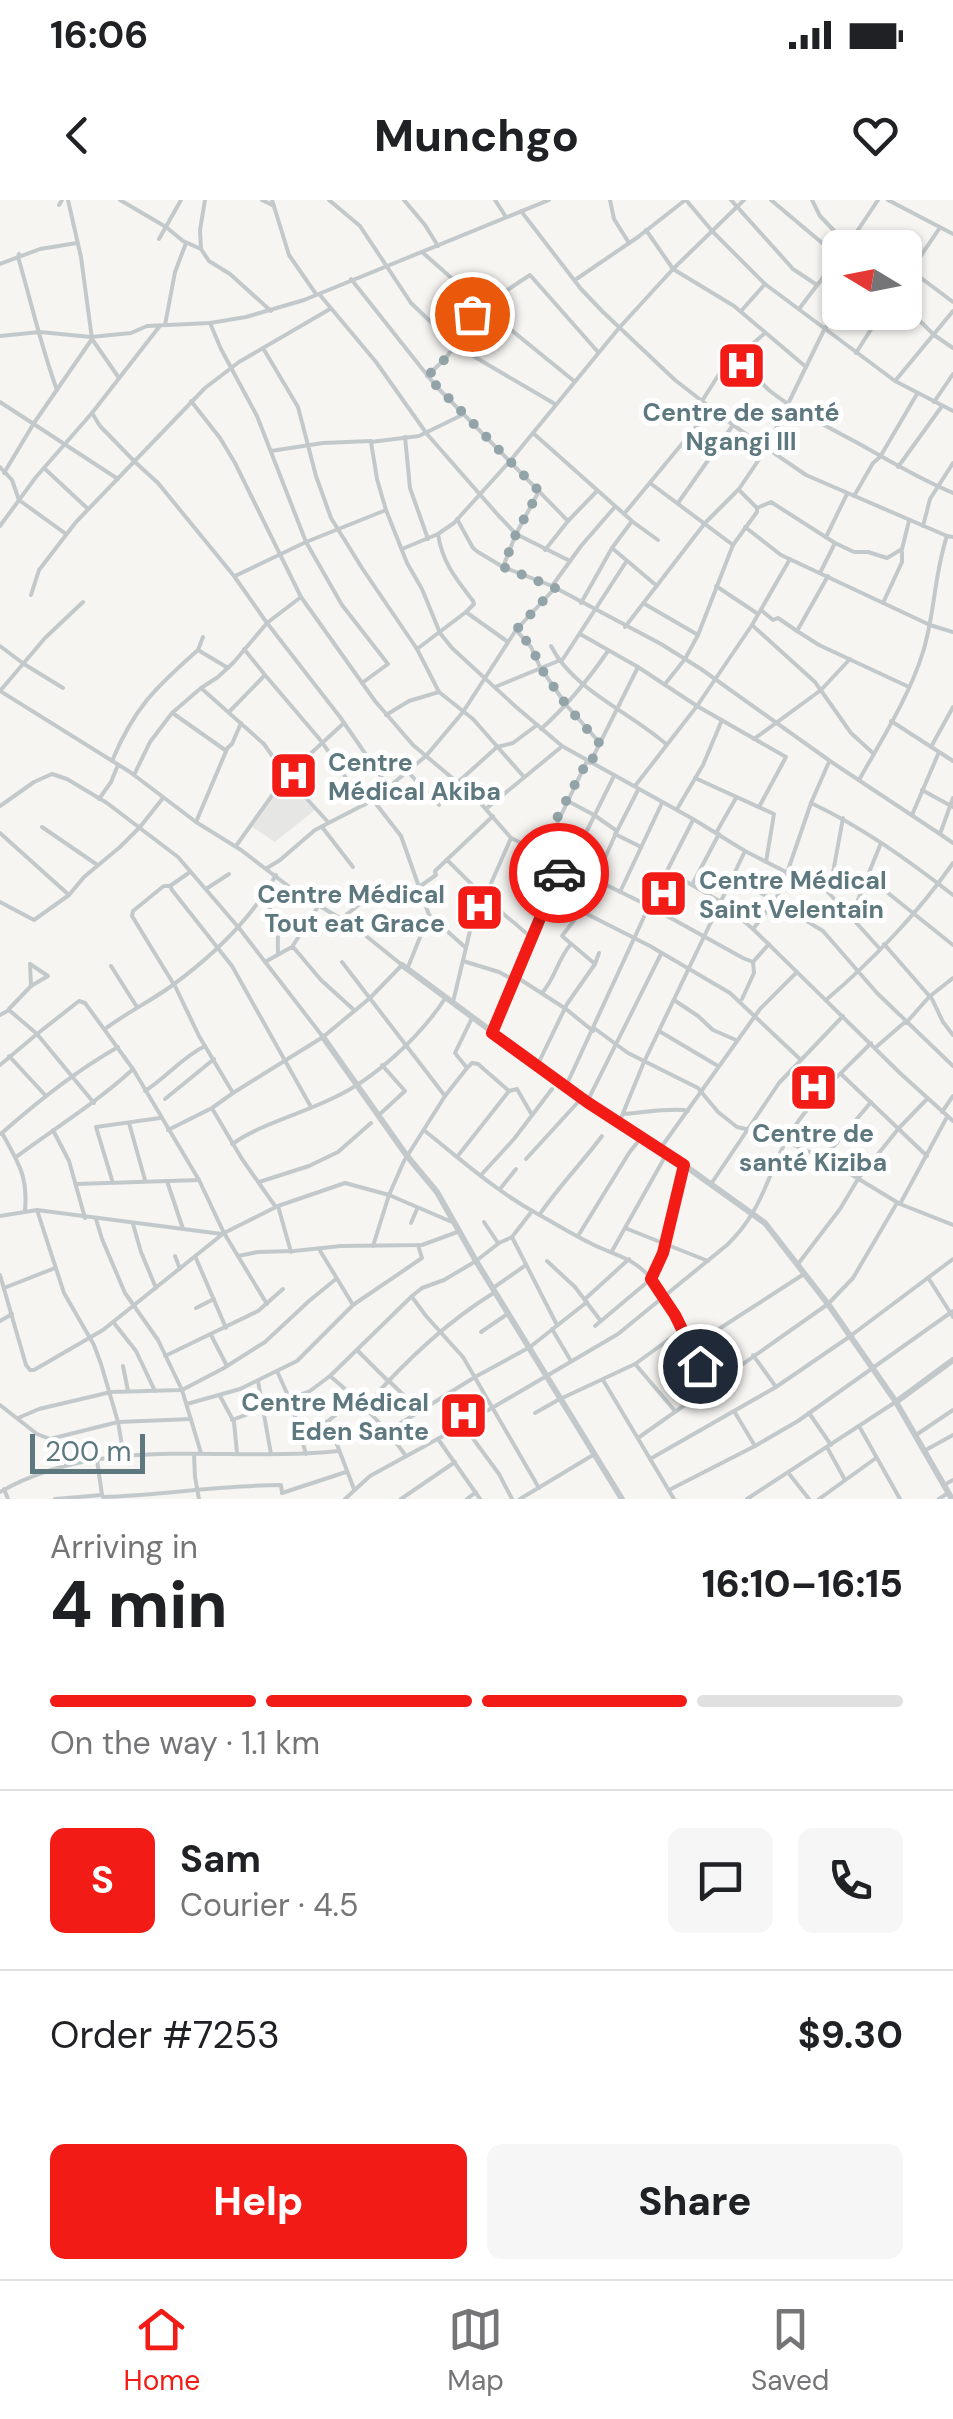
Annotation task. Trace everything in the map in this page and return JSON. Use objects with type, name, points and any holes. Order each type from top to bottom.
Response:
[{"type":"street","points":[[120,200],[200,249],[209,262],[228,272],[271,311]]},
{"type":"street","points":[[159,239],[182,200]]},
{"type":"street","points":[[200,249],[205,200]]},
{"type":"street","points":[[262,200],[273,203],[288,255],[376,362],[427,434],[516,534],[570,561]]},
{"type":"street","points":[[329,200],[359,225],[412,305],[456,346],[556,404]]},
{"type":"street","points":[[404,200],[438,246]]},
{"type":"street","points":[[495,200],[506,218]]},
{"type":"street","points":[[0,336],[40,332],[92,338],[131,333],[147,326],[210,323],[271,311],[549,200]]},
{"type":"street","points":[[610,200],[614,219],[629,243]]},
{"type":"street","points":[[575,280],[685,200],[765,284],[822,328]]},
{"type":"street","points":[[731,200],[794,269],[817,285]]},
{"type":"street","points":[[402,549],[438,534],[457,519],[510,461],[598,352],[744,200]]},
{"type":"street","points":[[771,200],[822,241]]},
{"type":"street","points":[[812,200],[833,230]]},
{"type":"street","points":[[858,230],[878,200]]},
{"type":"street","points":[[888,200],[953,234]]},
{"type":"street","points":[[63,202],[78,243],[92,338],[118,378]]},
{"type":"street","points":[[522,211],[575,280],[620,328],[702,402],[806,475],[950,537],[936,577],[924,650],[859,780]]},
{"type":"street","points":[[922,254],[940,228]]},
{"type":"street","points":[[646,230],[673,270],[740,312],[806,367]]},
{"type":"street","points":[[0,264],[40,248],[78,243]]},
{"type":"street","points":[[0,526],[162,326],[186,243]]},
{"type":"street","points":[[422,252],[574,381]]},
{"type":"street","points":[[18,256],[57,390]]},
{"type":"street","points":[[442,333],[530,274],[598,352]]},
{"type":"street","points":[[922,278],[953,302]]},
{"type":"street","points":[[351,279],[427,376],[568,521]]},
{"type":"street","points":[[799,309],[822,279]]},
{"type":"street","points":[[740,312],[765,284]]},
{"type":"street","points":[[30,594],[38,570],[66,534],[191,401],[231,368],[330,309]]},
{"type":"street","points":[[894,381],[953,311]]},
{"type":"street","points":[[210,323],[252,406],[306,542],[342,606],[388,664],[362,684]]},
{"type":"street","points":[[922,323],[953,348]]},
{"type":"street","points":[[626,627],[705,523],[739,489],[766,450],[824,330],[894,381],[953,410]]},
{"type":"street","points":[[856,353],[871,330]]},
{"type":"street","points":[[702,402],[721,372],[765,333]]},
{"type":"street","points":[[4,473],[92,338]]},
{"type":"street","points":[[427,376],[456,346]]},
{"type":"street","points":[[263,348],[298,407],[324,504],[338,529],[417,649],[438,692],[473,720],[524,777]]},
{"type":"street","points":[[740,356],[761,382],[807,418],[953,493]]},
{"type":"street","points":[[934,402],[953,374]]},
{"type":"street","points":[[854,496],[917,394]]},
{"type":"street","points":[[191,401],[222,441],[301,597],[386,715],[426,756],[486,808],[510,838],[753,962]]},
{"type":"street","points":[[0,402],[118,480]]},
{"type":"street","points":[[898,467],[942,406]]},
{"type":"street","points":[[624,514],[711,408]]},
{"type":"street","points":[[92,413],[100,426],[158,483],[234,576],[389,788]]},
{"type":"street","points":[[271,451],[427,434],[464,414]]},
{"type":"street","points":[[678,503],[733,425]]},
{"type":"street","points":[[533,432],[614,507],[658,540]]},
{"type":"street","points":[[405,437],[410,488],[428,538]]},
{"type":"street","points":[[371,441],[386,510],[440,633],[483,678],[562,746],[787,874],[826,890],[929,996],[953,1035]]},
{"type":"street","points":[[923,526],[930,499],[953,463]]},
{"type":"street","points":[[0,467],[12,480],[19,500],[66,534]]},
{"type":"street","points":[[44,468],[88,508]]},
{"type":"street","points":[[650,483],[734,545]]},
{"type":"street","points":[[739,489],[757,508]]},
{"type":"street","points":[[503,567],[539,491]]},
{"type":"street","points":[[545,550],[597,491]]},
{"type":"street","points":[[826,537],[847,494]]},
{"type":"street","points":[[757,508],[771,502],[854,552],[887,558],[902,549]]},
{"type":"street","points":[[267,868],[321,826],[373,800],[426,756],[462,712],[516,630],[614,507]]},
{"type":"street","points":[[665,684],[698,635],[734,545],[757,508]]},
{"type":"street","points":[[234,576],[386,510]]},
{"type":"street","points":[[457,519],[473,548],[503,567],[553,587],[661,644],[953,843]]},
{"type":"street","points":[[883,603],[902,562],[910,520]]},
{"type":"street","points":[[580,603],[632,521]]},
{"type":"street","points":[[746,527],[790,560],[953,632]]},
{"type":"street","points":[[417,649],[474,604],[450,572],[438,534]]},
{"type":"street","points":[[820,573],[835,543]]},
{"type":"street","points":[[612,548],[658,586]]},
{"type":"street","points":[[595,964],[562,934],[581,911],[636,789],[752,625],[790,560]]},
{"type":"street","points":[[494,688],[567,655],[626,562]]},
{"type":"street","points":[[797,631],[828,576]]},
{"type":"street","points":[[716,586],[773,620],[778,618],[819,645],[908,687]]},
{"type":"street","points":[[134,775],[150,742],[172,713],[228,668],[267,623],[301,597]]},
{"type":"street","points":[[83,602],[45,638],[0,691],[134,775],[296,892],[342,918],[584,1100],[754,1214],[770,1228],[828,1304],[896,1402],[948,1492]]},
{"type":"street","points":[[643,602],[698,635]]},
{"type":"street","points":[[466,612],[508,642]]},
{"type":"street","points":[[752,625],[821,690],[874,754]]},
{"type":"street","points":[[516,630],[532,647],[540,667],[567,706],[600,744]]},
{"type":"street","points":[[580,634],[786,757],[759,807]]},
{"type":"street","points":[[99,799],[111,782],[126,729],[140,706],[198,650],[203,638]]},
{"type":"street","points":[[0,646],[63,688]]},
{"type":"street","points":[[551,646],[559,661],[617,710],[666,744]]},
{"type":"street","points":[[198,650],[228,668]]},
{"type":"street","points":[[244,650],[322,742],[364,805]]},
{"type":"street","points":[[457,783],[497,747],[513,743],[567,706],[608,651]]},
{"type":"street","points":[[754,740],[821,690],[851,658]]},
{"type":"street","points":[[542,855],[566,800],[600,744],[638,667]]},
{"type":"street","points":[[228,712],[265,675]]},
{"type":"street","points":[[201,688],[264,744],[286,776],[328,822]]},
{"type":"street","points":[[386,715],[410,701],[438,692]]},
{"type":"street","points":[[931,747],[953,707]]},
{"type":"street","points":[[172,713],[216,746],[227,749]]},
{"type":"street","points":[[676,811],[703,765],[722,720]]},
{"type":"street","points":[[891,722],[953,761]]},
{"type":"street","points":[[196,822],[241,723]]},
{"type":"street","points":[[236,846],[286,776],[344,723]]},
{"type":"street","points":[[486,808],[562,746]]},
{"type":"street","points":[[912,815],[939,752]]},
{"type":"street","points":[[753,929],[776,900],[810,803],[830,761]]},
{"type":"street","points":[[408,772],[439,805]]},
{"type":"street","points":[[0,806],[52,774],[99,799],[178,857],[323,1037],[437,1192],[622,1499]]},
{"type":"street","points":[[492,1033],[532,937],[614,776]]},
{"type":"street","points":[[695,778],[774,814],[766,862]]},
{"type":"street","points":[[922,790],[952,803],[940,834]]},
{"type":"street","points":[[0,902],[31,920],[69,895],[140,827],[163,798]]},
{"type":"street","points":[[692,884],[736,798]]},
{"type":"street","points":[[373,800],[401,836],[428,915],[466,948]]},
{"type":"street","points":[[566,800],[641,847]]},
{"type":"street","points":[[620,892],[662,803]]},
{"type":"street","points":[[810,803],[843,818],[953,895]]},
{"type":"street","points":[[342,918],[361,903],[418,887],[436,875],[492,816]]},
{"type":"street","points":[[826,890],[832,878],[843,818]]},
{"type":"street","points":[[566,1086],[693,820]]},
{"type":"street","points":[[321,826],[354,867]]},
{"type":"street","points":[[42,828],[98,866]]},
{"type":"street","points":[[0,833],[69,895]]},
{"type":"street","points":[[232,1144],[255,1128],[328,1101],[358,1085],[406,1045],[450,1000],[470,931],[510,838]]},
{"type":"street","points":[[851,916],[881,843]]},
{"type":"street","points":[[619,1123],[745,851]]},
{"type":"street","points":[[447,860],[484,898],[532,937]]},
{"type":"street","points":[[826,1000],[859,972],[953,863]]},
{"type":"street","points":[[638,1438],[828,1304],[854,1278],[950,1119],[753,929],[721,902],[668,871]]},
{"type":"street","points":[[190,872],[160,889],[132,916],[233,1093]]},
{"type":"street","points":[[206,889],[228,874]]},
{"type":"street","points":[[105,1029],[174,984],[219,948],[276,875]]},
{"type":"street","points":[[733,876],[822,931],[906,1022],[953,1066]]},
{"type":"street","points":[[868,877],[953,945]]},
{"type":"street","points":[[170,886],[232,966],[311,1107]]},
{"type":"street","points":[[261,898],[275,915],[279,928],[278,954]]},
{"type":"street","points":[[264,962],[292,948],[319,905]]},
{"type":"street","points":[[581,911],[662,952],[741,1001],[801,1060]]},
{"type":"street","points":[[168,1130],[212,1108],[323,1037],[405,967],[428,915]]},
{"type":"street","points":[[542,992],[571,944]]},
{"type":"street","points":[[741,1001],[754,973],[753,962],[769,944]]},
{"type":"street","points":[[292,948],[354,1011]]},
{"type":"street","points":[[526,1159],[584,1100],[662,952]]},
{"type":"street","points":[[538,1064],[600,953]]},
{"type":"street","points":[[464,961],[542,992],[644,1062],[702,1091],[737,1127],[786,1141],[824,1158],[898,1203],[953,1226]]},
{"type":"street","points":[[342,962],[445,1096]]},
{"type":"street","points":[[0,1016],[31,986],[48,976],[31,964],[31,986]]},
{"type":"street","points":[[112,966],[137,1006]]},
{"type":"street","points":[[612,1251],[663,1152],[718,1066],[756,1015],[798,972]]},
{"type":"street","points":[[346,1499],[370,1476],[618,1334],[708,1261],[741,1232],[754,1214],[786,1141],[811,1106],[841,1074],[953,978]]},
{"type":"street","points":[[674,1000],[713,1030],[736,1040]]},
{"type":"street","points":[[0,1065],[82,1001],[119,1047],[199,1180],[222,1234],[267,1304]]},
{"type":"street","points":[[8,1010],[37,1034],[94,1103]]},
{"type":"street","points":[[711,1184],[779,1083],[843,1016]]},
{"type":"street","points":[[466,1068],[455,1053],[472,1018]]},
{"type":"street","points":[[659,1032],[718,1066]]},
{"type":"street","points":[[145,1090],[205,1046]]},
{"type":"street","points":[[25,1211],[26,1181],[1,1134],[46,1096],[119,1047]]},
{"type":"street","points":[[9,1056],[46,1096]]},
{"type":"street","points":[[165,1098],[214,1059]]},
{"type":"street","points":[[373,1246],[388,1196],[407,1156],[466,1068],[478,1064],[510,1091]]},
{"type":"street","points":[[380,1114],[405,1091],[382,1065]]},
{"type":"street","points":[[16,1158],[133,1070]]},
{"type":"street","points":[[841,1074],[927,1156]]},
{"type":"street","points":[[457,1157],[510,1091],[517,1088],[532,1114]]},
{"type":"street","points":[[481,1175],[552,1089]]},
{"type":"street","points":[[942,1112],[953,1096]]},
{"type":"street","points":[[797,1265],[858,1179],[927,1098]]},
{"type":"street","points":[[824,1158],[871,1102]]},
{"type":"street","points":[[212,1108],[276,1206],[291,1252]]},
{"type":"street","points":[[624,1114],[677,1108],[689,1111]]},
{"type":"street","points":[[113,1182],[96,1127],[160,1118]]},
{"type":"street","points":[[129,1123],[145,1180]]},
{"type":"street","points":[[260,1182],[338,1152],[371,1123]]},
{"type":"street","points":[[53,1130],[69,1161],[85,1218]]},
{"type":"street","points":[[425,1131],[532,1211],[630,1259],[663,1297],[710,1384]]},
{"type":"street","points":[[540,1215],[557,1188],[602,1136]]},
{"type":"street","points":[[578,1236],[641,1137]]},
{"type":"street","points":[[595,1326],[651,1279],[666,1244],[684,1165]]},
{"type":"street","points":[[500,1189],[516,1169]]},
{"type":"street","points":[[166,1179],[184,1228]]},
{"type":"street","points":[[76,1184],[199,1180]]},
{"type":"street","points":[[0,1275],[30,1370],[89,1339],[222,1234],[276,1206],[346,1183],[417,1207],[458,1227]]},
{"type":"street","points":[[412,1223],[417,1207]]},
{"type":"street","points":[[0,1216],[36,1210],[222,1234]]},
{"type":"street","points":[[36,1210],[64,1294],[95,1348],[118,1422],[124,1457]]},
{"type":"street","points":[[232,1420],[310,1392],[412,1296],[512,1238],[532,1211]]},
{"type":"street","points":[[96,1219],[133,1306],[158,1340],[182,1390],[198,1453],[196,1488],[200,1499]]},
{"type":"street","points":[[484,1222],[499,1243]]},
{"type":"street","points":[[133,1224],[156,1288]]},
{"type":"street","points":[[238,1256],[428,1244],[458,1227]]},
{"type":"street","points":[[625,1228],[708,1261]]},
{"type":"street","points":[[512,1238],[572,1361]]},
{"type":"street","points":[[187,1404],[220,1396],[302,1357],[353,1305],[422,1258],[418,1245]]},
{"type":"street","points":[[319,1249],[353,1305]]},
{"type":"street","points":[[175,1256],[180,1268]]},
{"type":"street","points":[[195,1256],[226,1328]]},
{"type":"street","points":[[388,1431],[530,1347],[630,1259]]},
{"type":"street","points":[[650,1459],[776,1386],[953,1259]]},
{"type":"street","points":[[547,1260],[568,1279],[600,1320]]},
{"type":"street","points":[[366,1406],[409,1358],[526,1265]]},
{"type":"street","points":[[4,1288],[55,1268]]},
{"type":"street","points":[[690,1348],[804,1274]]},
{"type":"street","points":[[669,1490],[809,1414],[952,1314],[928,1278]]},
{"type":"street","points":[[18,1418],[110,1392],[182,1390],[265,1342],[336,1279]]},
{"type":"street","points":[[165,1356],[258,1311],[284,1289]]},
{"type":"street","points":[[412,1296],[458,1351],[538,1488]]},
{"type":"street","points":[[196,1308],[214,1298]]},
{"type":"street","points":[[0,1321],[12,1314]]},
{"type":"street","points":[[481,1332],[508,1314]]},
{"type":"street","points":[[113,1322],[136,1351],[155,1391]]},
{"type":"street","points":[[535,1414],[635,1364],[682,1330]]},
{"type":"street","points":[[211,1335],[227,1366]]},
{"type":"street","points":[[357,1350],[420,1410]]},
{"type":"street","points":[[754,1355],[776,1386]]},
{"type":"street","points":[[748,1499],[953,1360]]},
{"type":"street","points":[[635,1364],[675,1411]]},
{"type":"street","points":[[123,1366],[128,1392]]},
{"type":"street","points":[[277,1372],[306,1454]]},
{"type":"street","points":[[330,1376],[366,1406],[407,1457]]},
{"type":"street","points":[[258,1380],[270,1454]]},
{"type":"street","points":[[603,1380],[674,1499]]},
{"type":"street","points":[[220,1396],[232,1420],[237,1454]]},
{"type":"street","points":[[299,1432],[328,1422],[357,1399]]},
{"type":"street","points":[[0,1405],[37,1434],[50,1438],[118,1422],[191,1419]]},
{"type":"street","points":[[916,1435],[953,1410]]},
{"type":"street","points":[[734,1411],[755,1446]]},
{"type":"street","points":[[809,1414],[845,1480]]},
{"type":"street","points":[[328,1422],[354,1489]]},
{"type":"street","points":[[464,1425],[512,1499]]},
{"type":"street","points":[[859,1426],[898,1498]]},
{"type":"street","points":[[924,1450],[953,1435]]},
{"type":"street","points":[[438,1439],[480,1499]]},
{"type":"street","points":[[8,1499],[2,1491],[52,1468],[97,1460],[198,1453],[338,1451]]},
{"type":"street","points":[[520,1499],[595,1454]]},
{"type":"street","points":[[819,1499],[876,1458]]},
{"type":"street","points":[[97,1460],[103,1497]]},
{"type":"street","points":[[401,1499],[455,1462]]},
{"type":"street","points":[[55,1499],[164,1496],[196,1488],[281,1485],[281,1496],[346,1472]]},
{"type":"street","points":[[789,1474],[809,1499]]},
{"type":"street","points":[[938,1499],[948,1492],[953,1480]]},
{"type":"street","points":[[467,1499],[476,1492]]},
{"type":"street","points":[[795,1499],[805,1493]]},
{"type":"shaded area","points":[[286,780],[315,810],[275,842],[252,827]]},
{"type":"way so far","points":[[472,314],[442,333],[455,347],[427,376],[539,491],[503,567],[555,588],[516,630],[532,647],[540,667],[567,706],[600,744],[570,792],[542,855],[562,864],[559,873]]},
{"type":"place","name":"Centre de santé Ngangi III","points":[[741,366]]},
{"type":"place","name":"Centre Médical Akiba","points":[[293,776]]},
{"type":"place","name":"Centre Médical Saint Velentain","points":[[664,894]]},
{"type":"place","name":"Centre Médical Tout eat Grace","points":[[480,908]]},
{"type":"place","name":"Centre de santé Kiziba","points":[[813,1087]]},
{"type":"place","name":"Centre Médical Eden Sante","points":[[464,1416]]},
{"type":"route","points":[[559,873],[492,1033],[587,1102],[684,1165],[663,1253],[651,1279],[675,1315],[700,1366]]}]
